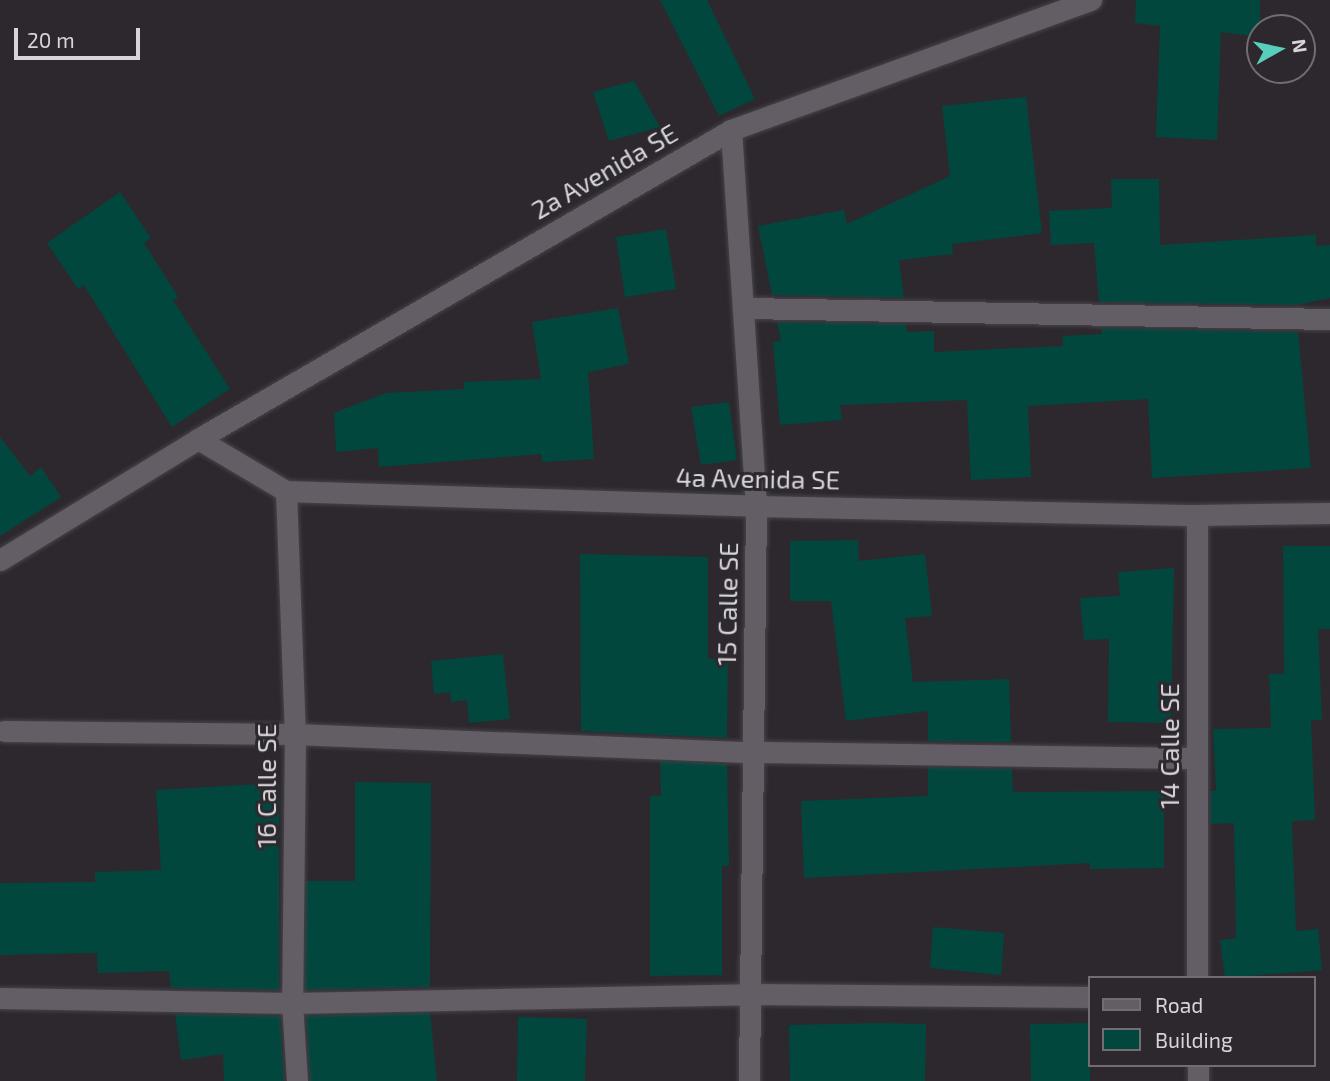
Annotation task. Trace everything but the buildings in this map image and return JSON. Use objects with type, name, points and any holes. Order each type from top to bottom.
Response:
[{"type":"street","name":"2a Avenida SE","points":[[0,560],[198,439],[731,130],[1091,0]]},
{"type":"street","name":"15 Calle SE","points":[[731,130],[746,308],[757,506],[749,1081]]},
{"type":"street","points":[[746,308],[1330,319]]},
{"type":"street","name":"4a Avenida SE","points":[[198,439],[286,491],[757,506],[1197,515],[1330,513]]},
{"type":"street","name":"16 Calle SE","points":[[286,491],[295,734],[292,1003],[297,1081]]},
{"type":"street","name":"14 Calle SE","points":[[1197,515],[1198,976]]},
{"type":"street","points":[[4,731],[295,734],[753,752],[1198,758]]},
{"type":"street","points":[[0,998],[292,1003],[750,993],[1088,997]]}]
